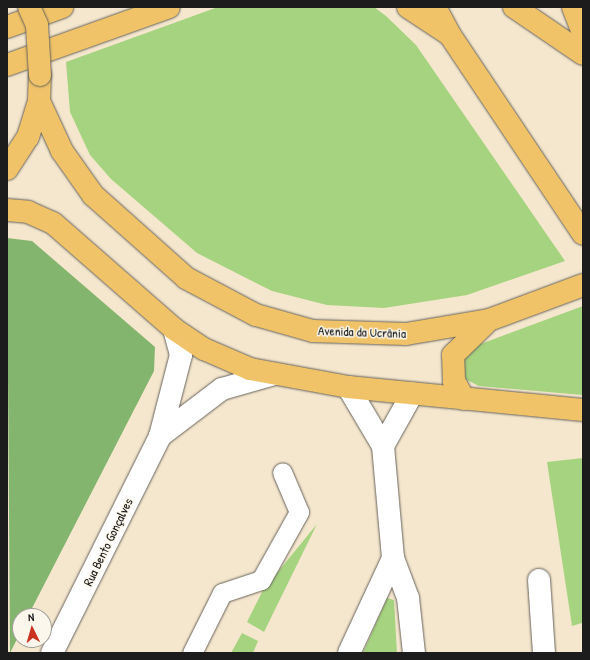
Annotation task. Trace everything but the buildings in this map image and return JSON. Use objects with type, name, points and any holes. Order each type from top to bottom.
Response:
[{"type":"main road","points":[[7,169],[28,137],[38,101],[40,75],[37,25],[29,7]]},
{"type":"main road","points":[[7,27],[62,7]]},
{"type":"main road","points":[[7,65],[169,7]]},
{"type":"main road","points":[[408,7],[450,35]]},
{"type":"main road","points":[[435,7],[450,35],[583,234]]},
{"type":"main road","points":[[514,7],[583,54]]},
{"type":"main road","points":[[573,7],[583,33]]},
{"type":"main road","name":"Avenida da Ucrânia","points":[[38,101],[62,152],[93,195],[186,278],[231,305],[285,324],[346,334],[406,334],[489,320],[581,286]]},
{"type":"main road","points":[[7,210],[28,212],[62,229],[174,329],[232,362],[271,375],[348,386],[412,394],[583,410]]},
{"type":"main road","points":[[464,399],[454,381],[454,355],[466,339],[489,320]]},
{"type":"street","name":"Rua Bento Gonçalves","points":[[54,651],[160,436],[181,355],[174,329]]},
{"type":"street","name":"Rua Bento Gonçalves","points":[[160,436],[222,389],[271,375]]},
{"type":"street","points":[[348,386],[383,446],[393,558],[408,598],[414,653]]},
{"type":"street","points":[[383,446],[412,394]]},
{"type":"street","points":[[192,653],[222,593],[261,580],[299,512],[282,472]]},
{"type":"street","points":[[349,653],[393,558]]},
{"type":"street","points":[[539,580],[544,653]]},
{"type":"green space","points":[[218,7],[374,7],[386,16],[416,45],[565,261],[467,295],[384,308],[327,305],[272,291],[197,253],[111,179],[90,155],[70,112],[66,62]]},
{"type":"green space","points":[[7,238],[32,241],[155,347],[154,371],[32,608],[12,608],[12,648],[10,653]]},
{"type":"green space","points":[[583,306],[583,395],[479,386],[465,379],[461,362],[475,346]]},
{"type":"green space","points":[[583,458],[582,623],[572,626],[547,462]]},
{"type":"green space","points":[[317,524],[264,632],[247,622],[263,590]]},
{"type":"green space","points":[[387,598],[394,600],[397,653],[363,653]]},
{"type":"green space","points":[[242,633],[258,641],[253,653],[231,653]]}]
